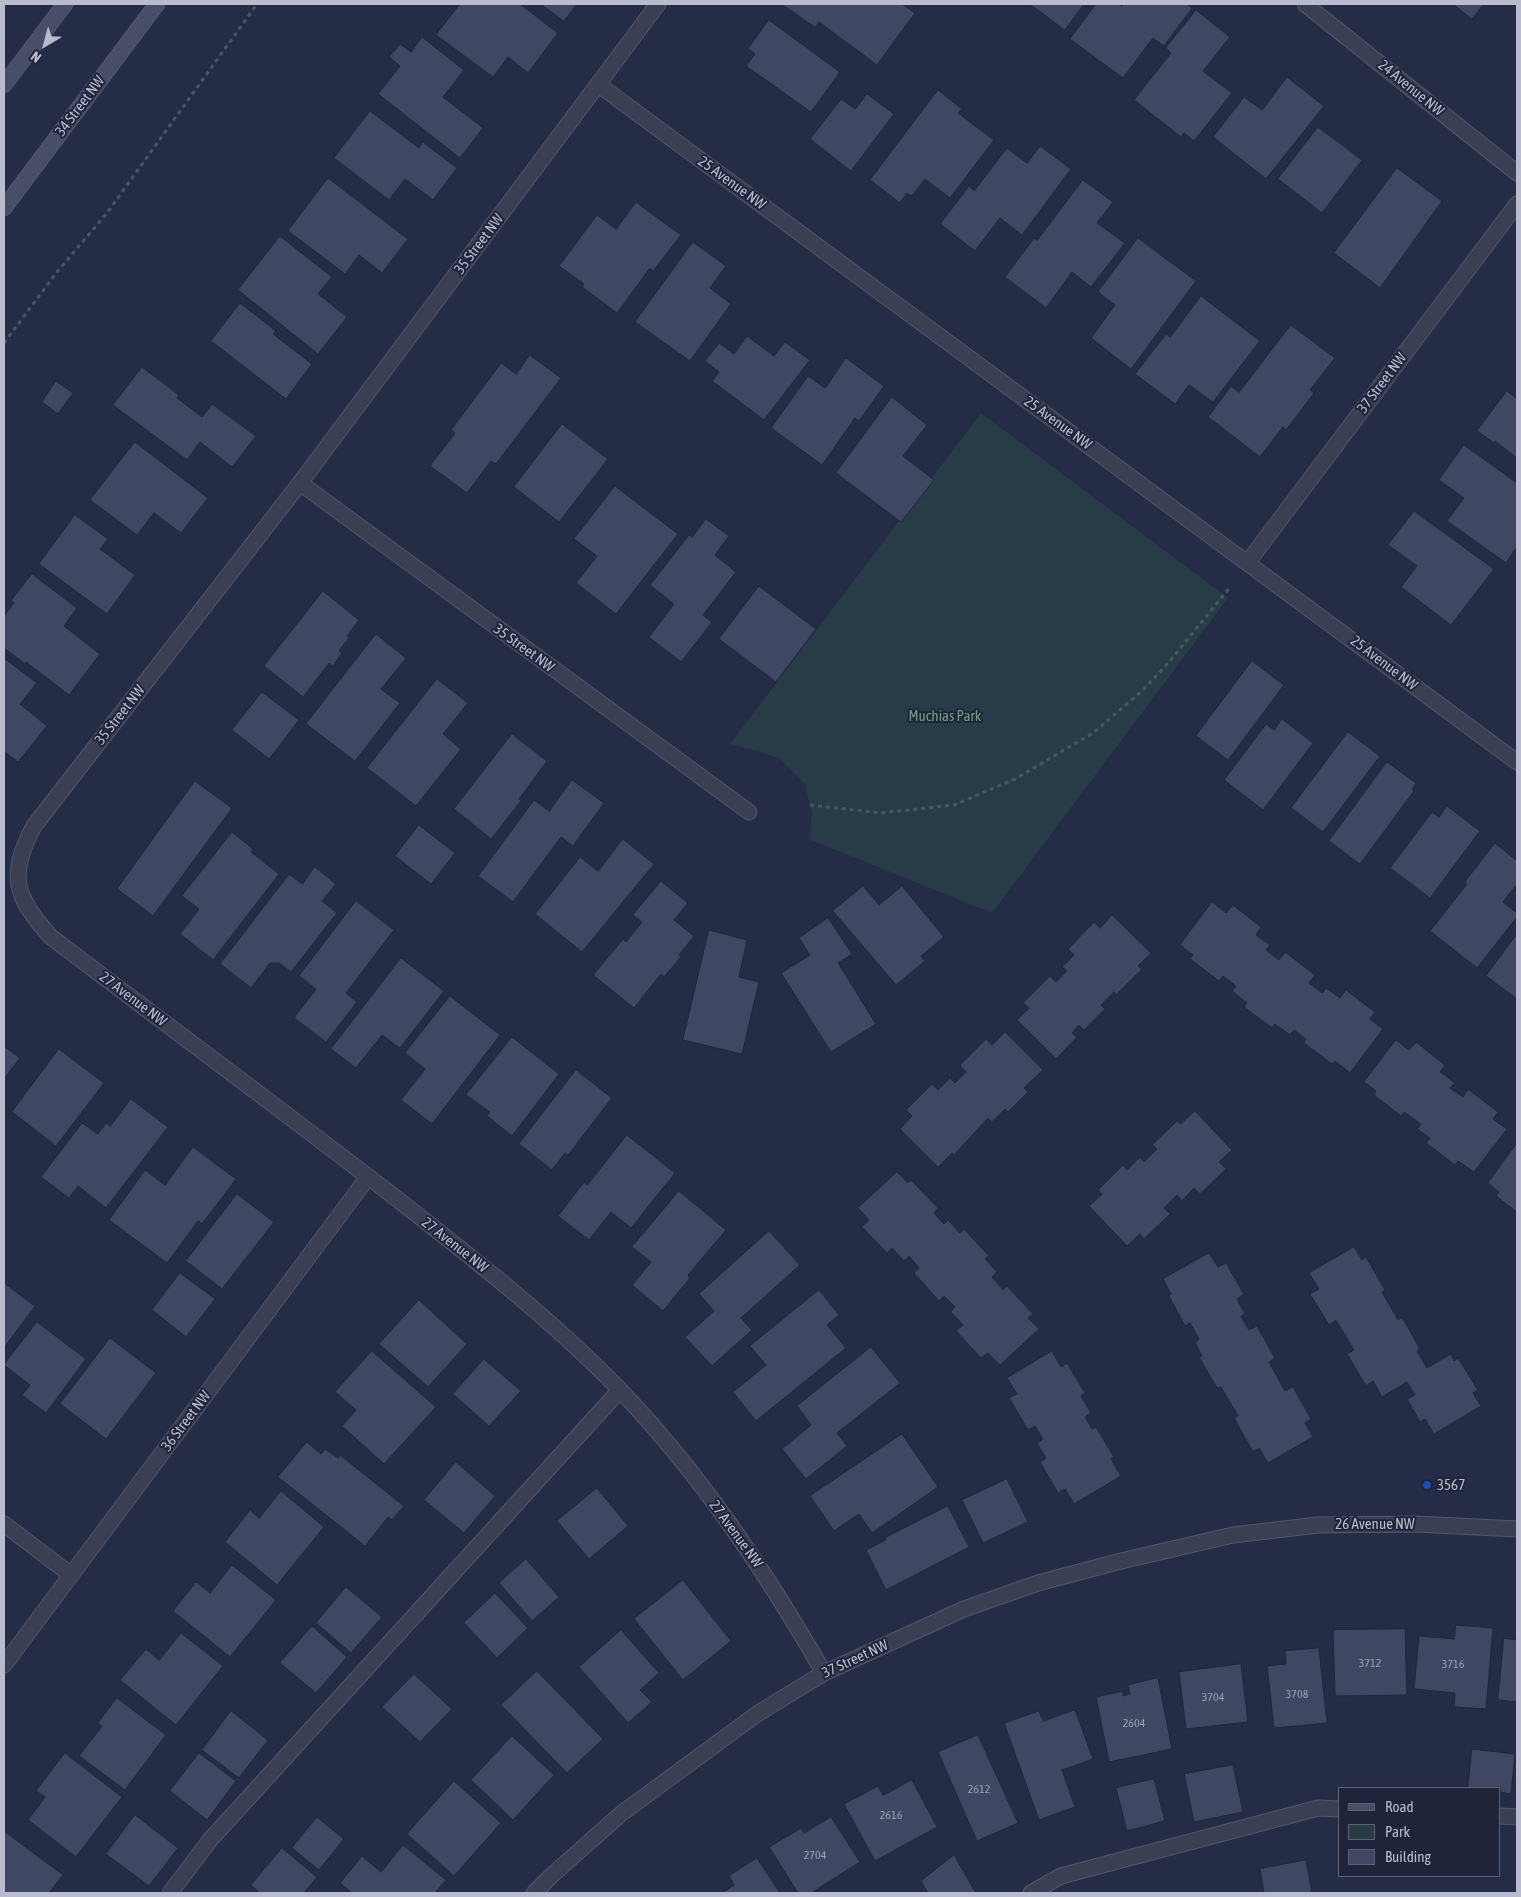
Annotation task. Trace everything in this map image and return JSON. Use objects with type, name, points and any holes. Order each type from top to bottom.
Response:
[{"type":"main road","points":[[4,85],[64,4]]},
{"type":"main road","name":"34 Street NW","points":[[4,208],[156,4]]},
{"type":"street","name":"35 Street NW","points":[[18,886],[18,863],[24,844],[34,826],[300,483],[658,4]]},
{"type":"street","name":"24 Avenue NW","points":[[1305,4],[1517,173]]},
{"type":"street","name":"25 Avenue NW","points":[[599,85],[1517,762]]},
{"type":"street","name":"37 Street NW","points":[[1248,562],[1517,204]]},
{"type":"street","name":"35 Street NW","points":[[300,483],[749,812]]},
{"type":"street","name":"27 Avenue NW","points":[[18,886],[23,901],[33,918],[50,937],[467,1254],[536,1310],[582,1351],[620,1390],[679,1458],[757,1562],[824,1673]]},
{"type":"street","name":"36 Street NW","points":[[4,1664],[368,1177]]},
{"type":"street","points":[[170,1893],[210,1840],[620,1390]]},
{"type":"street","points":[[4,1524],[71,1574]]},
{"type":"street","name":"26 Avenue NW","points":[[1232,1535],[1318,1525],[1414,1524],[1517,1530]]},
{"type":"street","name":"37 Street NW","points":[[534,1893],[622,1813],[757,1714],[824,1673],[964,1610],[1038,1583],[1120,1561],[1232,1535]]},
{"type":"street","points":[[1031,1893],[1061,1876],[1071,1873],[1318,1808],[1338,1809]]},
{"type":"street","points":[[1501,1816],[1517,1817]]},
{"type":"path","points":[[4,343],[57,272],[107,213],[257,4]]},
{"type":"path","points":[[810,805],[881,813],[954,806],[1015,779],[1093,733],[1142,691],[1224,596],[1248,562]]},
{"type":"green space","name":"Muchias Park","points":[[981,413],[1228,598],[992,913],[809,839],[812,814],[805,784],[780,759],[730,744]]},
{"type":"building","points":[[460,4],[520,4],[558,33],[528,73],[508,57],[493,77],[436,35]]},
{"type":"building","points":[[541,4],[577,4],[564,21]]},
{"type":"building","points":[[782,4],[902,4],[915,13],[877,65],[819,22],[815,27]]},
{"type":"building","points":[[1030,4],[1084,4],[1065,30]]},
{"type":"building","points":[[1096,4],[1119,4],[1122,6],[1123,4],[1187,4],[1192,8],[1164,46],[1153,38],[1123,78],[1070,39]]},
{"type":"building","points":[[1453,4],[1484,4],[1472,19]]},
{"type":"building","points":[[1196,10],[1230,37],[1203,71],[1232,93],[1194,141],[1184,133],[1181,137],[1134,100],[1171,53],[1166,48]]},
{"type":"building","points":[[769,20],[840,72],[811,112],[746,66],[755,54],[748,49]]},
{"type":"building","points":[[422,37],[464,70],[443,97],[483,128],[460,158],[378,94],[400,66],[389,57],[400,44],[411,52]]},
{"type":"building","points":[[1287,77],[1324,106],[1266,179],[1213,137],[1244,97],[1262,110]]},
{"type":"building","points":[[938,90],[962,109],[958,113],[994,140],[950,198],[925,179],[912,196],[907,193],[900,203],[870,180]]},
{"type":"building","points":[[867,94],[894,114],[851,171],[810,139],[841,99],[855,109]]},
{"type":"building","points":[[370,111],[419,148],[423,142],[457,168],[433,200],[405,179],[389,200],[334,158]]},
{"type":"building","points":[[1318,127],[1362,160],[1322,213],[1278,179]]},
{"type":"building","points":[[1040,146],[1071,169],[1022,235],[1000,218],[975,251],[940,224],[969,186],[974,191],[1007,148],[1027,163]]},
{"type":"building","points":[[1397,168],[1442,201],[1380,288],[1334,253]]},
{"type":"building","points":[[328,178],[408,239],[382,273],[359,255],[345,274],[288,231]]},
{"type":"building","points":[[1083,180],[1113,202],[1097,223],[1125,243],[1091,287],[1072,272],[1046,308],[1005,277],[1034,238],[1037,240]]},
{"type":"building","points":[[636,202],[681,235],[653,271],[650,268],[617,313],[582,287],[584,284],[559,266],[597,215],[616,229]]},
{"type":"building","points":[[280,236],[332,277],[318,294],[347,317],[318,354],[238,290]]},
{"type":"building","points":[[1138,238],[1196,281],[1131,369],[1091,338],[1115,305],[1098,292]]},
{"type":"building","points":[[693,242],[726,266],[710,288],[731,304],[690,361],[635,322]]},
{"type":"building","points":[[1201,296],[1260,341],[1213,402],[1189,385],[1175,404],[1135,374],[1166,334],[1170,337]]},
{"type":"building","points":[[240,303],[276,331],[273,334],[312,364],[286,399],[211,341]]},
{"type":"building","points":[[1291,325],[1335,358],[1310,390],[1314,393],[1286,430],[1283,427],[1260,457],[1208,417],[1231,386],[1239,392]]},
{"type":"building","points":[[747,336],[774,356],[785,342],[810,360],[764,420],[712,381],[719,372],[705,361],[719,343],[734,354]]},
{"type":"building","points":[[530,355],[561,378],[496,464],[491,461],[467,493],[430,466],[455,433],[451,430],[501,363],[516,374]]},
{"type":"building","points":[[846,358],[884,386],[859,421],[855,418],[822,465],[771,428],[808,376],[825,388]]},
{"type":"building","points":[[142,367],[179,395],[177,398],[202,417],[212,404],[256,436],[232,467],[200,442],[187,460],[113,405]]},
{"type":"building","points":[[56,381],[73,393],[58,414],[42,402]]},
{"type":"building","points":[[1507,391],[1516,398],[1517,396],[1517,458],[1495,441],[1494,443],[1477,431]]},
{"type":"building","points":[[892,397],[927,425],[903,456],[934,480],[901,522],[836,473]]},
{"type":"building","points":[[562,424],[608,459],[559,522],[514,487]]},
{"type":"building","points":[[135,442],[208,498],[181,533],[154,513],[137,535],[90,500]]},
{"type":"building","points":[[1464,445],[1517,483],[1517,547],[1506,563],[1447,521],[1464,498],[1439,480]]},
{"type":"building","points":[[615,486],[678,534],[616,614],[576,583],[597,556],[574,539]]},
{"type":"building","points":[[1414,511],[1494,569],[1451,625],[1401,587],[1417,566],[1388,545]]},
{"type":"building","points":[[75,515],[108,539],[100,549],[135,575],[107,614],[39,564]]},
{"type":"building","points":[[706,519],[729,536],[715,555],[736,572],[703,615],[712,622],[681,662],[649,637],[674,604],[650,585],[689,535],[692,537]]},
{"type":"building","points":[[32,574],[77,608],[64,626],[100,654],[69,695],[26,662],[25,664],[4,648],[4,616],[14,603],[11,601]]},
{"type":"building","points":[[759,586],[816,629],[776,682],[719,639]]},
{"type":"building","points":[[323,591],[359,620],[347,636],[349,638],[339,651],[342,653],[333,666],[329,663],[303,697],[264,666]]},
{"type":"building","points":[[376,634],[406,658],[381,689],[400,703],[355,761],[306,724]]},
{"type":"building","points":[[4,658],[37,683],[20,704],[47,726],[18,762],[4,751]]},
{"type":"building","points":[[1252,661],[1284,685],[1228,760],[1196,736]]},
{"type":"building","points":[[437,679],[468,703],[443,734],[461,749],[416,806],[367,768]]},
{"type":"building","points":[[262,692],[299,720],[269,759],[232,730]]},
{"type":"building","points":[[1282,719],[1313,743],[1263,810],[1224,780],[1266,724],[1274,730]]},
{"type":"building","points":[[1348,732],[1380,756],[1323,832],[1291,808]]},
{"type":"building","points":[[512,734],[547,761],[519,799],[521,801],[491,839],[454,809]]},
{"type":"building","points":[[1387,762],[1416,783],[1412,789],[1414,791],[1360,864],[1329,841]]},
{"type":"building","points":[[572,780],[604,803],[573,846],[561,837],[513,902],[478,876],[534,800],[549,811]]},
{"type":"building","points":[[195,781],[232,808],[153,916],[117,889]]},
{"type":"building","points":[[1447,806],[1480,831],[1430,898],[1390,868],[1432,812],[1439,817]]},
{"type":"building","points":[[419,825],[455,853],[431,884],[395,856]]},
{"type":"building","points":[[232,832],[253,849],[251,852],[279,874],[213,960],[180,934],[199,909],[182,896]]},
{"type":"building","points":[[623,839],[654,864],[582,952],[535,914],[580,857],[598,871]]},
{"type":"building","points":[[1495,843],[1517,861],[1517,884],[1503,902],[1517,913],[1517,917],[1477,968],[1430,931],[1467,884],[1465,882]]},
{"type":"building","points":[[315,867],[336,884],[322,901],[337,913],[291,972],[279,963],[270,963],[251,988],[220,964],[289,874],[302,884]]},
{"type":"building","points":[[661,881],[688,903],[674,920],[694,936],[679,955],[681,957],[664,977],[661,974],[634,1008],[593,975],[623,939],[626,942],[642,922],[633,915]]},
{"type":"building","points":[[863,886],[879,905],[902,886],[944,937],[921,956],[925,961],[896,985],[833,911]]},
{"type":"building","points":[[356,901],[394,930],[346,993],[357,1002],[326,1042],[294,1018],[316,989],[299,976]]},
{"type":"building","points":[[1212,902],[1226,913],[1233,905],[1261,927],[1256,935],[1270,945],[1266,950],[1279,960],[1285,952],[1315,975],[1309,983],[1322,993],[1326,988],[1340,998],[1346,990],[1375,1012],[1370,1019],[1383,1029],[1350,1073],[1335,1061],[1332,1064],[1304,1043],[1306,1039],[1294,1030],[1290,1035],[1275,1024],[1272,1028],[1244,1007],[1247,1003],[1232,991],[1236,986],[1223,976],[1219,981],[1190,959],[1193,955],[1180,945]]},
{"type":"building","points":[[1112,915],[1151,953],[1138,966],[1142,969],[1116,995],[1114,992],[1101,1005],[1105,1009],[1084,1030],[1079,1025],[1072,1033],[1077,1037],[1056,1059],[1017,1020],[1029,1008],[1023,1003],[1050,976],[1056,982],[1067,971],[1062,967],[1074,955],[1068,949],[1094,922],[1100,928]]},
{"type":"building","points":[[828,918],[852,954],[838,963],[876,1024],[831,1052],[781,973],[810,955],[799,938]]},
{"type":"building","points":[[709,930],[747,940],[739,977],[759,982],[742,1054],[683,1040]]},
{"type":"building","points":[[1517,934],[1517,999],[1486,976]]},
{"type":"building","points":[[401,958],[444,991],[400,1048],[382,1035],[356,1068],[331,1049]]},
{"type":"building","points":[[450,996],[500,1035],[432,1124],[401,1100],[425,1069],[405,1053]]},
{"type":"building","points":[[1005,1032],[1043,1070],[1024,1088],[1028,1092],[1008,1112],[1005,1109],[992,1122],[988,1118],[954,1155],[952,1153],[938,1167],[900,1129],[912,1116],[906,1110],[932,1084],[938,1090],[950,1078],[955,1083],[966,1072],[960,1065],[986,1039],[992,1045]]},
{"type":"building","points":[[512,1037],[559,1074],[512,1136],[487,1116],[490,1112],[466,1095]]},
{"type":"building","points":[[1396,1040],[1409,1050],[1416,1042],[1445,1065],[1440,1072],[1455,1083],[1450,1088],[1463,1097],[1468,1089],[1498,1112],[1493,1119],[1507,1129],[1474,1172],[1458,1161],[1455,1165],[1426,1143],[1430,1138],[1417,1129],[1421,1124],[1404,1112],[1401,1116],[1374,1095],[1376,1091],[1364,1082]]},
{"type":"building","points":[[4,1046],[20,1058],[4,1079]]},
{"type":"building","points":[[59,1049],[104,1083],[56,1146],[12,1112]]},
{"type":"building","points":[[576,1070],[612,1098],[568,1155],[565,1153],[552,1170],[519,1144]]},
{"type":"building","points":[[131,1099],[168,1127],[106,1208],[78,1186],[69,1198],[41,1177],[82,1123],[98,1134],[106,1123],[110,1126]]},
{"type":"building","points":[[1195,1111],[1232,1150],[1219,1162],[1226,1169],[1200,1194],[1194,1188],[1182,1201],[1177,1195],[1164,1208],[1170,1214],[1144,1239],[1140,1234],[1127,1246],[1089,1206],[1102,1194],[1098,1190],[1123,1165],[1127,1170],[1140,1157],[1144,1162],[1157,1149],[1152,1145],[1177,1121],[1180,1124]]},
{"type":"building","points":[[627,1135],[675,1173],[631,1228],[611,1212],[589,1240],[558,1216],[584,1182],[587,1185]]},
{"type":"building","points":[[1517,1143],[1517,1212],[1496,1196],[1499,1192],[1488,1183]]},
{"type":"building","points":[[193,1147],[236,1179],[202,1224],[198,1221],[167,1263],[109,1220],[145,1170],[165,1185]]},
{"type":"building","points":[[897,1172],[908,1183],[911,1180],[938,1208],[934,1213],[944,1224],[948,1220],[960,1233],[964,1229],[989,1256],[985,1259],[997,1272],[992,1277],[1003,1290],[1007,1286],[1033,1314],[1028,1318],[1039,1329],[1000,1365],[988,1353],[981,1358],[956,1331],[963,1325],[951,1312],[955,1307],[944,1296],[939,1301],[914,1273],[919,1268],[909,1256],[904,1261],[892,1248],[887,1253],[862,1227],[869,1220],[858,1208]]},
{"type":"building","points":[[679,1191],[726,1230],[688,1275],[690,1278],[663,1311],[632,1285],[651,1262],[632,1247]]},
{"type":"building","points":[[237,1194],[274,1222],[222,1289],[186,1261]]},
{"type":"building","points":[[769,1231],[800,1265],[741,1318],[752,1330],[712,1366],[685,1337],[714,1311],[699,1294]]},
{"type":"building","points":[[1354,1247],[1362,1260],[1366,1257],[1385,1290],[1382,1292],[1398,1320],[1402,1317],[1420,1349],[1417,1351],[1427,1368],[1451,1354],[1454,1361],[1458,1358],[1478,1390],[1473,1393],[1481,1406],[1434,1434],[1425,1419],[1420,1422],[1407,1399],[1415,1395],[1407,1382],[1382,1397],[1373,1381],[1366,1386],[1347,1354],[1354,1350],[1336,1320],[1329,1325],[1310,1294],[1319,1289],[1309,1273]]},
{"type":"building","points":[[1209,1253],[1218,1267],[1226,1263],[1244,1294],[1237,1299],[1245,1314],[1241,1316],[1249,1330],[1257,1326],[1275,1358],[1269,1362],[1285,1391],[1293,1387],[1311,1419],[1305,1423],[1313,1437],[1268,1463],[1259,1448],[1253,1452],[1234,1418],[1238,1416],[1221,1387],[1217,1388],[1199,1357],[1202,1356],[1195,1342],[1199,1339],[1190,1323],[1185,1326],[1169,1296],[1171,1294],[1163,1279]]},
{"type":"building","points":[[180,1273],[215,1299],[186,1337],[152,1310]]},
{"type":"building","points":[[4,1283],[35,1306],[4,1348]]},
{"type":"building","points":[[819,1290],[839,1315],[827,1325],[846,1348],[756,1421],[733,1392],[766,1365],[750,1346]]},
{"type":"building","points":[[419,1300],[467,1344],[428,1387],[379,1344]]},
{"type":"building","points":[[37,1322],[86,1359],[46,1413],[22,1395],[30,1385],[4,1365]]},
{"type":"building","points":[[110,1338],[156,1373],[106,1439],[60,1404]]},
{"type":"building","points":[[871,1347],[900,1383],[837,1433],[847,1446],[806,1479],[782,1449],[811,1425],[797,1406]]},
{"type":"building","points":[[372,1351],[436,1407],[384,1464],[342,1426],[356,1410],[335,1392]]},
{"type":"building","points":[[1052,1351],[1061,1367],[1067,1363],[1085,1393],[1081,1396],[1091,1413],[1085,1417],[1092,1429],[1096,1427],[1114,1457],[1111,1459],[1121,1476],[1074,1504],[1065,1489],[1058,1493],[1040,1462],[1046,1458],[1037,1443],[1043,1439],[1035,1426],[1028,1430],[1009,1398],[1017,1394],[1007,1378]]},
{"type":"building","points":[[484,1359],[521,1391],[489,1426],[453,1394]]},
{"type":"building","points":[[902,1434],[938,1487],[872,1533],[859,1514],[834,1531],[810,1496]]},
{"type":"building","points":[[307,1442],[321,1454],[325,1449],[338,1458],[340,1455],[404,1506],[392,1520],[388,1517],[365,1546],[278,1477]]},
{"type":"building","points":[[456,1462],[495,1496],[464,1533],[424,1500]]},
{"type":"building","points":[[1007,1479],[1028,1522],[983,1543],[962,1500]]},
{"type":"building","points":[[597,1488],[628,1526],[589,1559],[557,1521]]},
{"type":"building","points":[[281,1491],[324,1527],[277,1585],[225,1542],[250,1510],[259,1518]]},
{"type":"building","points":[[948,1506],[969,1547],[886,1590],[866,1550],[886,1540],[885,1538]]},
{"type":"building","points":[[526,1559],[559,1597],[532,1621],[499,1583]]},
{"type":"building","points":[[232,1565],[276,1600],[230,1657],[173,1611],[196,1582],[210,1593]]},
{"type":"building","points":[[683,1580],[731,1641],[683,1680],[634,1619]]},
{"type":"building","points":[[346,1587],[382,1617],[351,1653],[316,1623]]},
{"type":"building","points":[[495,1593],[528,1628],[497,1658],[464,1623]]},
{"type":"building","points":[[1456,1625],[1493,1628],[1486,1709],[1454,1707],[1455,1693],[1414,1689],[1419,1636],[1454,1639]]},
{"type":"building","points":[[312,1626],[347,1657],[316,1693],[280,1663]]},
{"type":"building","points":[[1405,1629],[1407,1695],[1335,1696],[1333,1630]]},
{"type":"building","points":[[621,1630],[659,1673],[640,1690],[652,1702],[628,1723],[579,1667]]},
{"type":"building","points":[[181,1633],[223,1666],[176,1725],[120,1680],[146,1649],[159,1660]]},
{"type":"building","points":[[1504,1638],[1517,1640],[1517,1702],[1498,1700]]},
{"type":"building","points":[[1319,1648],[1327,1723],[1274,1728],[1267,1666],[1286,1664],[1285,1651]]},
{"type":"building","points":[[1241,1664],[1248,1722],[1186,1729],[1179,1672]]},
{"type":"building","points":[[537,1671],[603,1739],[567,1773],[501,1705]]},
{"type":"building","points":[[414,1674],[452,1709],[420,1742],[382,1707]]},
{"type":"building","points":[[1158,1678],[1172,1749],[1109,1762],[1096,1697],[1123,1691],[1123,1696],[1130,1694],[1128,1685]]},
{"type":"building","points":[[117,1698],[166,1735],[125,1790],[79,1756],[102,1726],[98,1723]]},
{"type":"building","points":[[1075,1710],[1093,1759],[1062,1770],[1075,1807],[1039,1820],[1004,1723],[1039,1711],[1043,1721]]},
{"type":"building","points":[[231,1711],[268,1740],[239,1778],[202,1750]]},
{"type":"building","points":[[978,1735],[1018,1823],[977,1841],[938,1752]]},
{"type":"building","points":[[512,1736],[554,1775],[513,1820],[471,1780]]},
{"type":"building","points":[[1472,1749],[1515,1754],[1511,1794],[1501,1792],[1501,1787],[1468,1787]]},
{"type":"building","points":[[65,1753],[122,1797],[76,1857],[28,1820],[45,1797],[36,1791]]},
{"type":"building","points":[[199,1753],[236,1781],[207,1820],[170,1791]]},
{"type":"building","points":[[1233,1765],[1243,1812],[1194,1822],[1184,1774]]},
{"type":"building","points":[[1154,1779],[1165,1821],[1127,1831],[1116,1788]]},
{"type":"building","points":[[912,1780],[937,1827],[875,1861],[844,1804],[878,1786],[883,1795]]},
{"type":"building","points":[[454,1781],[501,1823],[454,1876],[407,1834]]},
{"type":"building","points":[[135,1815],[178,1848],[149,1886],[106,1854]]},
{"type":"building","points":[[317,1817],[344,1839],[319,1870],[292,1848]]},
{"type":"building","points":[[831,1817],[860,1862],[811,1893],[798,1893],[769,1847],[801,1828],[804,1833]]},
{"type":"building","points":[[4,1831],[63,1875],[49,1893],[4,1893]]},
{"type":"building","points":[[403,1845],[446,1880],[435,1893],[352,1893],[340,1883],[362,1856],[381,1872]]},
{"type":"building","points":[[282,1848],[317,1877],[304,1893],[260,1893],[251,1885]]},
{"type":"building","points":[[954,1855],[976,1893],[928,1893],[921,1881]]},
{"type":"building","points":[[757,1858],[780,1893],[722,1893],[734,1885],[729,1876]]},
{"type":"building","points":[[1306,1860],[1312,1893],[1264,1893],[1260,1869]]},
{"type":"place","name":"3567","points":[[1427,1485]]}]
